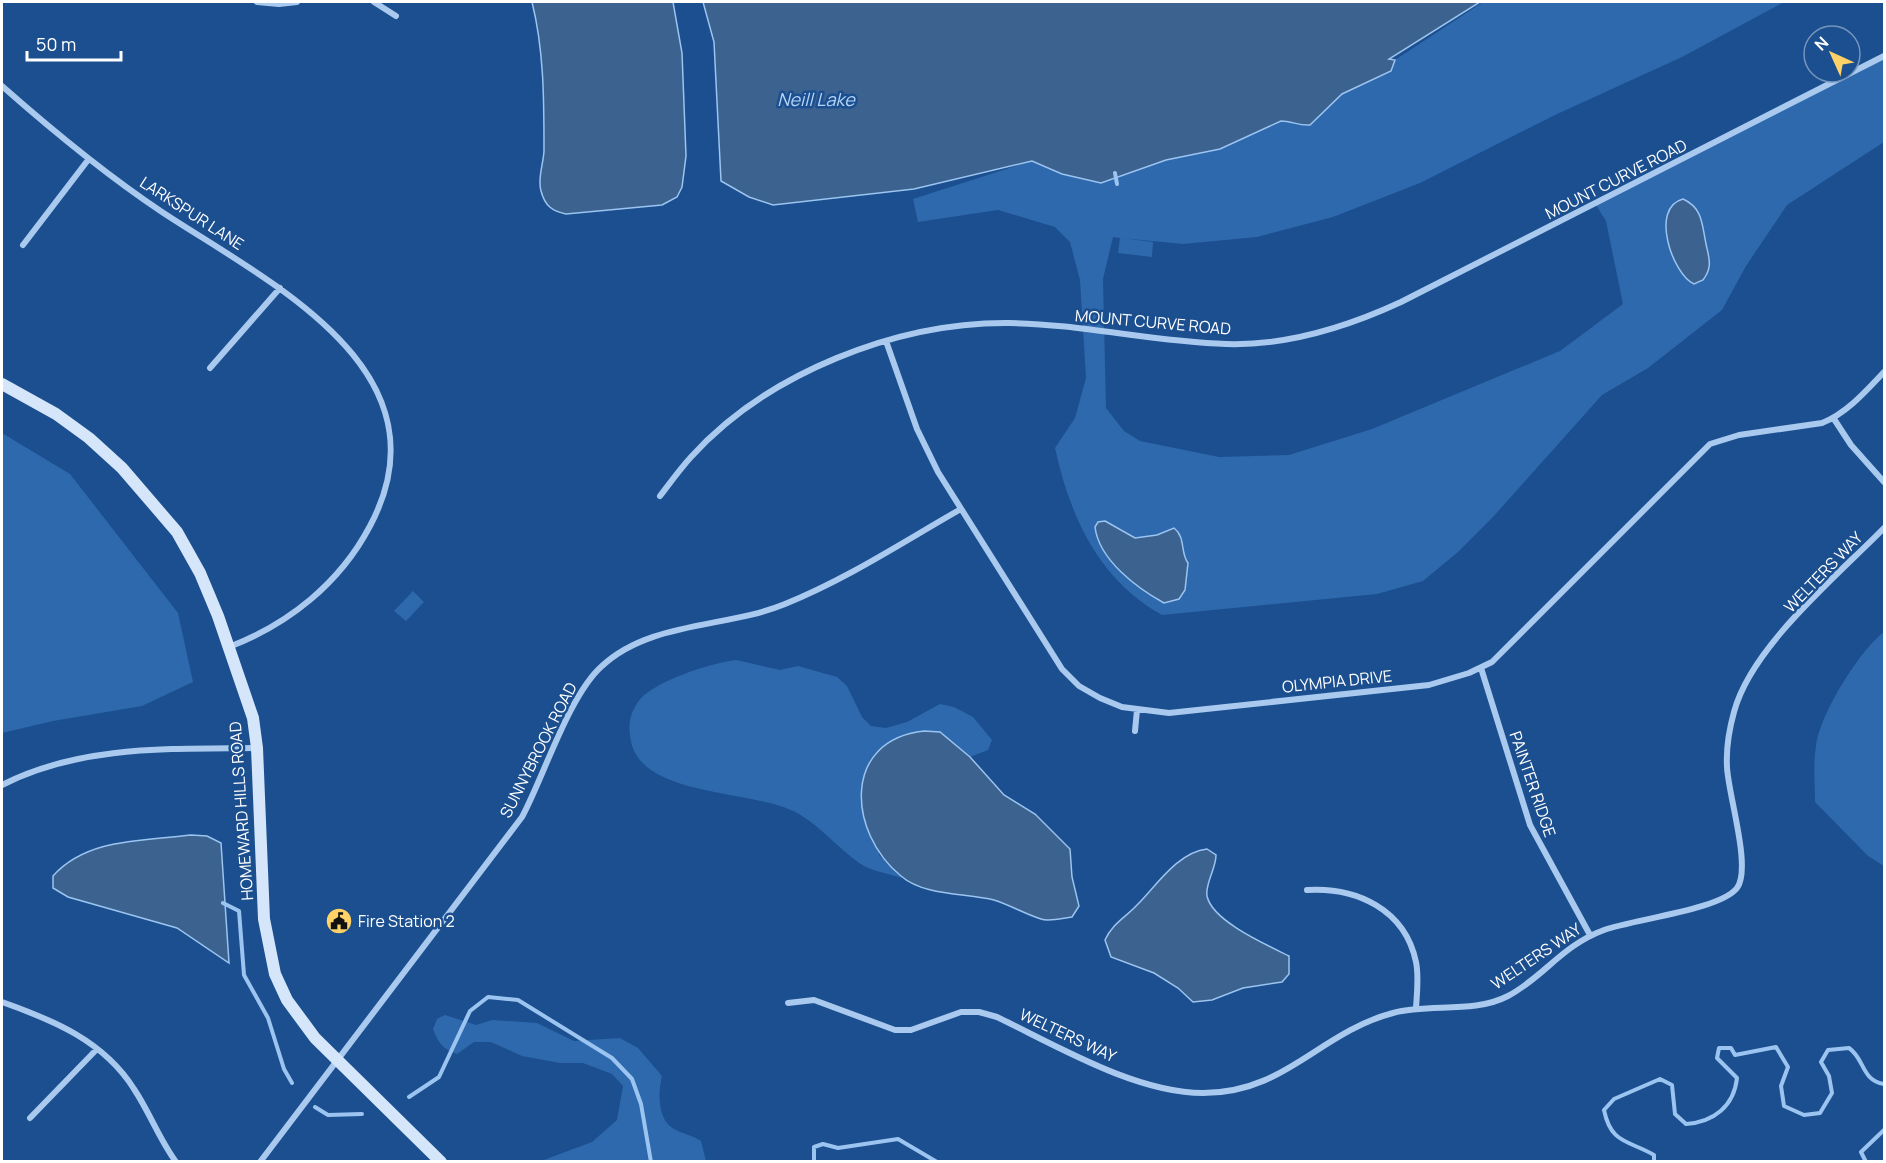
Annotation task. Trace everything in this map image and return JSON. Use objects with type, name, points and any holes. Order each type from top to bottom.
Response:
[{"type":"street","points":[[257,2],[279,4],[297,2]]},
{"type":"street","points":[[374,2],[396,16]]},
{"type":"street","name":"MOUNT CURVE ROAD","points":[[660,496],[692,456],[726,424],[760,400],[808,370],[837,357],[886,341],[961,326],[1009,323],[1228,344],[1271,341],[1316,334],[1361,321],[1884,56]]},
{"type":"street","name":"LARKSPUR LANE","points":[[2,86],[88,160],[302,305],[360,362],[386,407],[391,431],[390,482],[365,536],[348,562],[325,588],[271,627],[229,647]]},
{"type":"street","points":[[23,245],[88,160]]},
{"type":"street","points":[[210,368],[280,288]]},
{"type":"street","name":"OLYMPIA DRIVE","points":[[886,341],[917,429],[961,509],[1062,669],[1079,686],[1100,698],[1137,710],[1169,712],[1429,685],[1481,668],[1492,662],[1710,444],[1739,435],[1806,427],[1834,419],[1884,372]]},
{"type":"street","name":"HOMEWARD HILLS ROAD","points":[[2,384],[56,414],[89,438],[149,499],[177,532],[200,573],[229,647],[253,718],[257,748],[268,947],[275,974],[301,1023],[441,1161]]},
{"type":"street","points":[[1834,419],[1851,445],[1884,482]]},
{"type":"street","name":"SUNNYBROOK ROAD","points":[[260,1161],[522,818],[540,785],[574,704],[601,666],[640,642],[784,605],[849,575],[961,509]]},
{"type":"street","name":"WELTERS WAY","points":[[788,1003],[814,1000],[896,1030],[911,1030],[961,1012],[979,1012],[997,1017],[1144,1084],[1172,1091],[1200,1093],[1229,1092],[1255,1086],[1281,1074],[1333,1038],[1362,1023],[1416,1008],[1475,1006],[1501,999],[1523,985],[1581,939],[1629,922],[1718,901],[1738,887],[1743,867],[1727,766],[1731,728],[1745,683],[1761,657],[1779,635],[1884,528]]},
{"type":"street","name":"PAINTER RIDGE","points":[[1481,668],[1530,825],[1590,935]]},
{"type":"street","points":[[1136,731],[1137,710]]},
{"type":"street","points":[[2,785],[51,764],[87,756],[257,748]]},
{"type":"street","points":[[1307,890],[1340,890],[1358,895],[1390,914],[1411,945],[1416,963],[1416,1008]]},
{"type":"street","points":[[2,1002],[70,1028],[117,1067],[134,1089],[160,1139],[176,1161]]},
{"type":"street","points":[[30,1118],[96,1049]]},
{"type":"shaded area","points":[[703,2],[1480,2],[1426,36],[1033,161],[1062,174],[1101,183],[1166,160],[1220,149],[1281,121],[1310,125],[1342,94],[1391,71],[1395,60],[1483,2],[1784,2],[1682,57],[1555,115],[1420,183],[1333,217],[1257,237],[1183,244],[1121,238],[1153,242],[1152,257],[1118,253],[1120,238],[1113,237],[1103,279],[1106,408],[1124,431],[1140,441],[1219,457],[1289,455],[1372,429],[1560,351],[1623,304],[1606,221],[1596,205],[1830,84],[1862,84],[1862,67],[1884,56],[1884,142],[1787,205],[1746,266],[1722,310],[1648,368],[1602,395],[1493,517],[1458,552],[1423,581],[1377,594],[1162,615],[1140,601],[1104,565],[1079,522],[1061,474],[1055,448],[1075,418],[1086,378],[1080,280],[1070,242],[1055,227],[998,210],[918,222],[913,199],[1028,162],[914,189],[773,205],[749,197],[721,181],[714,42]]},
{"type":"shaded area","points":[[2,433],[70,474],[178,613],[193,682],[142,706],[53,721],[2,733]]},
{"type":"shaded area","points":[[413,591],[424,602],[406,621],[394,611]]},
{"type":"shaded area","points":[[1884,632],[1884,866],[1868,856],[1815,802],[1814,767],[1819,733],[1833,701],[1863,653]]},
{"type":"shaded area","points":[[736,660],[780,670],[798,666],[837,677],[847,686],[862,717],[871,726],[886,728],[907,722],[940,704],[954,707],[973,717],[992,740],[988,750],[970,757],[940,732],[910,733],[889,742],[879,855],[902,878],[859,863],[799,814],[781,806],[678,783],[656,773],[640,760],[631,741],[630,725],[631,716],[638,702],[655,687],[682,675]]},
{"type":"shaded area","points":[[445,1015],[476,1025],[492,1020],[537,1023],[574,1041],[620,1038],[638,1048],[662,1076],[660,1105],[664,1119],[674,1129],[701,1141],[706,1161],[541,1161],[592,1142],[617,1120],[623,1086],[612,1074],[583,1063],[560,1063],[522,1056],[491,1042],[474,1042],[457,1054],[442,1045],[433,1029],[437,1019]]},
{"type":"water","points":[[532,2],[673,2],[682,53],[686,156],[682,187],[677,197],[662,205],[566,214],[547,204],[540,186],[544,150],[543,94],[539,38]]},
{"type":"water","name":"Neill Lake","points":[[703,2],[1480,2],[1389,59],[1395,60],[1391,71],[1342,94],[1310,125],[1281,121],[1220,149],[1166,160],[1101,183],[1062,174],[1032,161],[914,189],[773,205],[749,197],[721,181],[714,42]]},
{"type":"water","points":[[1683,199],[1698,212],[1709,258],[1706,275],[1703,280],[1694,284],[1686,278],[1672,256],[1666,227],[1667,215],[1673,205]]},
{"type":"water","points":[[1105,521],[1135,538],[1157,535],[1174,528],[1178,532],[1188,563],[1185,590],[1179,599],[1164,603],[1131,581],[1111,562],[1098,539],[1095,527],[1098,522]]},
{"type":"water","points":[[924,731],[940,732],[970,757],[1004,795],[1035,814],[1070,849],[1072,877],[1079,906],[1072,917],[1044,920],[994,900],[933,891],[910,882],[883,858],[871,836],[863,814],[861,791],[866,769],[878,751],[897,738]]},
{"type":"water","points":[[191,835],[207,836],[221,843],[229,963],[177,928],[68,897],[53,888],[53,876],[82,854],[117,844]]},
{"type":"water","points":[[1207,849],[1216,855],[1207,891],[1211,905],[1229,923],[1289,956],[1289,974],[1282,982],[1243,988],[1212,1000],[1193,1002],[1178,988],[1154,973],[1111,957],[1105,940],[1115,925],[1177,863],[1196,851]]},
{"type":"waterway","points":[[1115,173],[1117,184]]},
{"type":"waterway","points":[[223,903],[239,911],[244,975],[268,1018],[284,1069],[292,1083]]},
{"type":"waterway","points":[[409,1097],[439,1077],[470,1011],[488,997],[518,1000],[612,1058],[632,1079],[641,1104],[651,1162]]},
{"type":"waterway","points":[[1654,1162],[1654,1155],[1616,1135],[1607,1121],[1604,1110],[1614,1099],[1660,1079],[1672,1085],[1675,1114],[1686,1124],[1714,1116],[1732,1097],[1737,1078],[1717,1058],[1719,1048],[1731,1048],[1735,1055],[1776,1047],[1788,1067],[1781,1086],[1784,1106],[1804,1115],[1820,1113],[1832,1093],[1829,1076],[1821,1062],[1828,1050],[1849,1048],[1867,1074],[1877,1082],[1884,1084]]},
{"type":"waterway","points":[[315,1107],[328,1115],[362,1114]]},
{"type":"waterway","points":[[1866,1162],[1861,1152],[1884,1130]]},
{"type":"waterway","points":[[814,1162],[814,1147],[823,1144],[838,1148],[898,1139],[937,1162]]},
{"type":"place","name":"Fire Station 2","points":[[339,921]]}]
